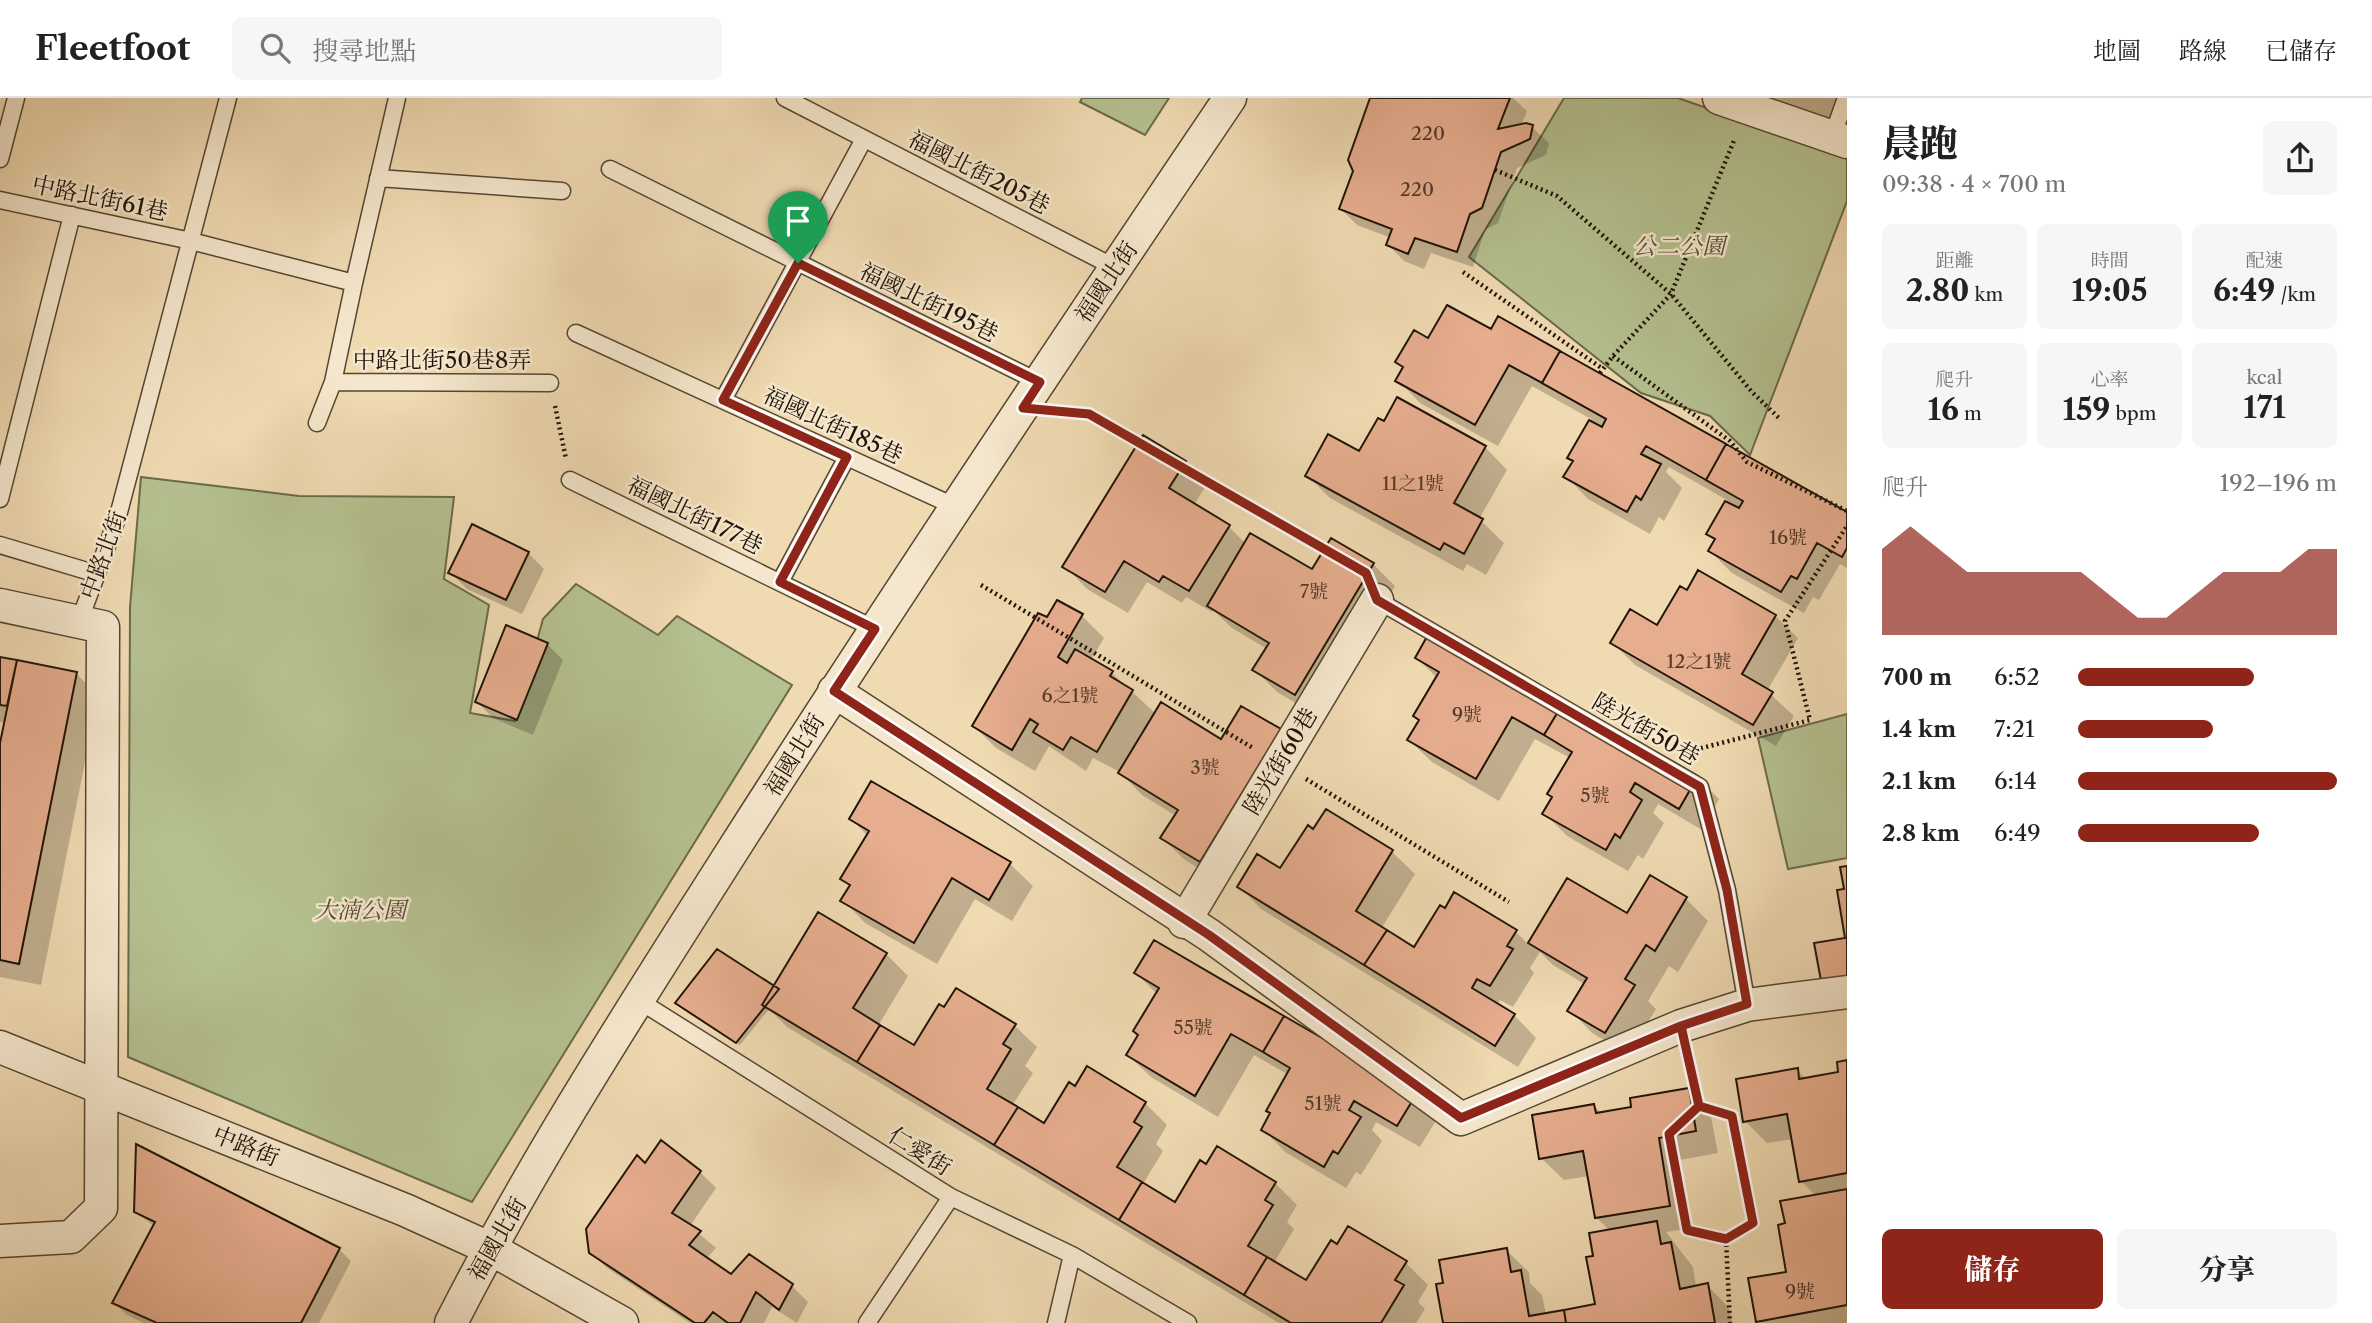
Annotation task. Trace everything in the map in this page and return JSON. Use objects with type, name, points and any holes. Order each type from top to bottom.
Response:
[{"type":"street","name":"福國北街","points":[[451,1323],[491,1249],[638,1000],[834,691],[1114,267],[1230,98]]},
{"type":"street","points":[[1719,98],[1840,139]]},
{"type":"street","name":"陸光街60巷","points":[[1184,922],[1377,600]]},
{"type":"street","points":[[0,605],[79,622]]},
{"type":"street","name":"中路北街","points":[[79,622],[103,627],[102,1088]]},
{"type":"street","points":[[834,691],[1184,922],[1209,935],[1461,1118],[1681,1026],[1747,1004],[1847,992]]},
{"type":"street","name":"中路街","points":[[0,1047],[405,1210],[491,1249],[622,1323]]},
{"type":"street","points":[[0,1241],[71,1237],[101,1208],[102,1088]]},
{"type":"lane","points":[[0,159],[16,98]]},
{"type":"lane","name":"中路北街","points":[[79,622],[118,516],[228,98]]},
{"type":"lane","points":[[317,423],[333,382],[397,98]]},
{"type":"lane","name":"福國北街205巷","points":[[785,98],[1114,267]]},
{"type":"lane","points":[[1840,139],[1846,98]]},
{"type":"lane","points":[[723,400],[864,139]]},
{"type":"lane","name":"福國北街195巷","points":[[610,169],[798,263],[1031,395]]},
{"type":"lane","points":[[378,178],[562,191]]},
{"type":"lane","name":"中路北街61巷","points":[[0,200],[191,241],[354,284]]},
{"type":"lane","points":[[0,499],[72,215]]},
{"type":"lane","name":"福國北街185巷","points":[[576,333],[957,507]]},
{"type":"lane","name":"中路北街50巷8弄","points":[[333,382],[550,383]]},
{"type":"lane","points":[[780,582],[847,457]]},
{"type":"lane","name":"福國北街177巷","points":[[570,480],[875,629]]},
{"type":"lane","points":[[0,545],[97,574]]},
{"type":"lane","name":"陸光街50巷","points":[[1377,600],[1700,787],[1727,890],[1747,1004]]},
{"type":"lane","name":"仁愛街","points":[[638,1000],[951,1197],[1072,1255],[1188,1323]]},
{"type":"lane","points":[[867,1323],[951,1197]]},
{"type":"lane","points":[[1056,1323],[1072,1255]]},
{"type":"path","points":[[1463,272],[1602,371],[1671,294],[1739,127]]},
{"type":"path","points":[[1495,170],[1557,196],[1671,294],[1752,392],[1781,420]]},
{"type":"path","points":[[1613,356],[1730,441],[1747,462],[1847,511]]},
{"type":"path","points":[[550,383],[570,480]]},
{"type":"path","points":[[1031,395],[1089,414],[1366,573],[1377,600]]},
{"type":"path","points":[[1681,776],[1698,749],[1810,720],[1785,621],[1847,526]]},
{"type":"path","points":[[981,584],[1509,902]]},
{"type":"path","points":[[1681,1026],[1699,1106]]},
{"type":"path","points":[[1699,1106],[1732,1116],[1753,1223],[1726,1239],[1687,1230],[1669,1134],[1699,1106]]},
{"type":"path","points":[[1726,1239],[1730,1323]]},
{"type":"green space","points":[[1082,98],[1169,98],[1145,135],[1080,102]]},
{"type":"green space","name":"公二公園","points":[[1564,98],[1678,98],[1847,157],[1847,201],[1750,455],[1710,416],[1641,393],[1469,257]]},
{"type":"green space","name":"大湳公園","points":[[141,477],[299,496],[454,497],[444,579],[489,605],[470,713],[515,721],[543,619],[576,584],[658,635],[677,616],[792,685],[472,1202],[128,1057],[130,607]]},
{"type":"green space","points":[[1847,714],[1847,858],[1788,869],[1758,738]]},
{"type":"building","points":[[1370,98],[1510,98],[1498,129],[1526,123],[1533,125],[1530,139],[1501,152],[1482,208],[1470,214],[1457,252],[1415,238],[1408,254],[1386,245],[1392,229],[1339,209],[1353,171],[1348,160]]},
{"type":"building","points":[[1447,305],[1491,329],[1498,316],[1560,351],[1542,383],[1509,365],[1475,425],[1395,381],[1403,367],[1395,362],[1414,330],[1428,338]]},
{"type":"building","points":[[1560,351],[1726,444],[1706,480],[1646,446],[1641,454],[1661,464],[1641,500],[1636,496],[1627,512],[1563,477],[1573,461],[1567,458],[1589,420],[1602,427],[1606,419],[1542,383]]},
{"type":"building","points":[[1397,397],[1486,446],[1454,503],[1483,519],[1464,554],[1444,543],[1440,550],[1305,476],[1328,434],[1359,451],[1378,418],[1384,421]]},
{"type":"building","points":[[1143,435],[1186,461],[1169,488],[1230,525],[1189,591],[1163,576],[1159,582],[1124,561],[1105,592],[1062,567]]},
{"type":"building","points":[[1726,444],[1847,512],[1847,548],[1842,557],[1817,543],[1797,579],[1791,576],[1781,592],[1708,551],[1715,539],[1706,534],[1725,501],[1739,508],[1743,501],[1706,480]]},
{"type":"building","points":[[472,524],[529,552],[506,600],[448,573]]},
{"type":"building","points":[[1250,533],[1312,569],[1331,538],[1374,563],[1295,695],[1252,670],[1269,643],[1207,606]]},
{"type":"building","points":[[1698,570],[1776,615],[1742,674],[1773,692],[1753,725],[1610,643],[1630,609],[1657,625],[1680,586],[1687,590]]},
{"type":"building","points":[[1057,600],[1083,614],[1058,657],[1067,663],[1075,649],[1113,671],[1110,676],[1133,690],[1097,752],[1071,737],[1063,750],[1033,732],[1038,724],[1030,719],[1012,750],[972,726],[1038,613],[1047,617]]},
{"type":"building","points":[[1434,624],[1565,700],[1544,735],[1512,717],[1476,779],[1407,740],[1419,720],[1413,716],[1439,672],[1415,658]]},
{"type":"building","points":[[506,625],[548,643],[517,720],[475,702]]},
{"type":"building","points":[[0,657],[17,660],[7,706],[0,705]]},
{"type":"building","points":[[17,660],[77,672],[19,964],[0,960],[0,743]]},
{"type":"building","points":[[1565,700],[1698,776],[1679,809],[1635,783],[1630,792],[1642,800],[1620,838],[1615,834],[1606,850],[1542,814],[1552,797],[1547,794],[1572,752],[1544,735]]},
{"type":"building","points":[[1161,702],[1221,739],[1241,706],[1281,729],[1200,862],[1160,838],[1178,810],[1118,773]]},
{"type":"building","points":[[871,781],[1011,862],[989,900],[952,878],[914,943],[840,901],[850,885],[840,879],[869,831],[849,819]]},
{"type":"building","points":[[1326,809],[1393,850],[1356,911],[1387,930],[1364,965],[1237,887],[1257,854],[1280,868],[1308,825],[1313,829]]},
{"type":"building","points":[[1847,866],[1847,982],[1822,986],[1814,943],[1845,938],[1837,890],[1844,889],[1840,867]]},
{"type":"building","points":[[1650,875],[1687,897],[1655,951],[1646,945],[1625,979],[1635,985],[1605,1033],[1567,1011],[1587,978],[1528,943],[1567,878],[1627,913]]},
{"type":"building","points":[[1454,892],[1517,930],[1507,946],[1513,949],[1490,986],[1477,979],[1472,988],[1515,1014],[1495,1046],[1364,965],[1387,930],[1414,947],[1440,905],[1445,908]]},
{"type":"building","points":[[818,912],[887,953],[853,1008],[880,1025],[857,1062],[762,1005]]},
{"type":"building","points":[[1154,940],[1284,1016],[1263,1052],[1231,1034],[1195,1096],[1126,1055],[1138,1035],[1133,1031],[1159,988],[1134,973]]},
{"type":"building","points":[[717,949],[779,989],[736,1043],[675,1003]]},
{"type":"building","points":[[956,988],[1016,1024],[1003,1044],[1011,1049],[987,1089],[1018,1107],[994,1145],[857,1062],[880,1025],[914,1045],[939,1004],[944,1007]]},
{"type":"building","points":[[1284,1016],[1417,1093],[1397,1126],[1354,1101],[1349,1110],[1361,1117],[1338,1154],[1333,1151],[1324,1167],[1261,1130],[1270,1113],[1266,1111],[1290,1068],[1263,1052]]},
{"type":"building","points":[[1847,1060],[1847,1173],[1799,1182],[1787,1114],[1743,1122],[1736,1079],[1798,1068],[1799,1079],[1838,1072],[1837,1062]]},
{"type":"building","points":[[1087,1066],[1146,1102],[1134,1122],[1142,1127],[1117,1167],[1142,1182],[1119,1220],[994,1145],[1018,1107],[1044,1123],[1069,1082],[1075,1086]]},
{"type":"building","points":[[1689,1088],[1696,1131],[1659,1138],[1670,1206],[1595,1218],[1583,1151],[1539,1159],[1532,1115],[1594,1104],[1596,1113],[1631,1107],[1630,1098]]},
{"type":"building","points":[[661,1140],[701,1171],[672,1213],[701,1231],[689,1245],[731,1274],[749,1254],[793,1284],[779,1310],[756,1292],[740,1323],[728,1323],[713,1312],[704,1323],[695,1323],[589,1253],[586,1229],[637,1155],[645,1163]]},
{"type":"building","points":[[136,1144],[340,1248],[301,1323],[157,1323],[112,1303],[155,1222],[134,1212]]},
{"type":"building","points":[[1217,1146],[1276,1182],[1265,1200],[1273,1205],[1248,1246],[1267,1257],[1244,1295],[1119,1220],[1142,1182],[1175,1202],[1200,1160],[1206,1164]]},
{"type":"building","points":[[1847,1189],[1847,1305],[1756,1322],[1748,1278],[1786,1272],[1778,1225],[1785,1223],[1780,1201]]},
{"type":"building","points":[[1657,1221],[1661,1244],[1671,1242],[1680,1289],[1708,1283],[1715,1323],[1566,1323],[1564,1310],[1595,1304],[1586,1257],[1593,1256],[1589,1233]]},
{"type":"building","points":[[1348,1226],[1407,1261],[1395,1280],[1404,1285],[1381,1323],[1291,1323],[1244,1295],[1267,1257],[1306,1280],[1331,1240],[1337,1244]]},
{"type":"building","points":[[1507,1248],[1511,1272],[1521,1270],[1529,1316],[1564,1310],[1566,1323],[1443,1323],[1436,1284],[1443,1283],[1439,1260]]},
{"type":"route","points":[[798,263],[723,400],[847,457],[780,582],[875,629],[834,691],[1184,922],[1209,935],[1461,1118],[1681,1026],[1699,1106],[1732,1116],[1753,1223],[1726,1239],[1687,1230],[1669,1134],[1699,1106],[1681,1026],[1747,1004],[1727,890],[1700,787],[1377,600],[1366,573],[1089,414],[1023,408],[1040,382],[798,263]]}]
